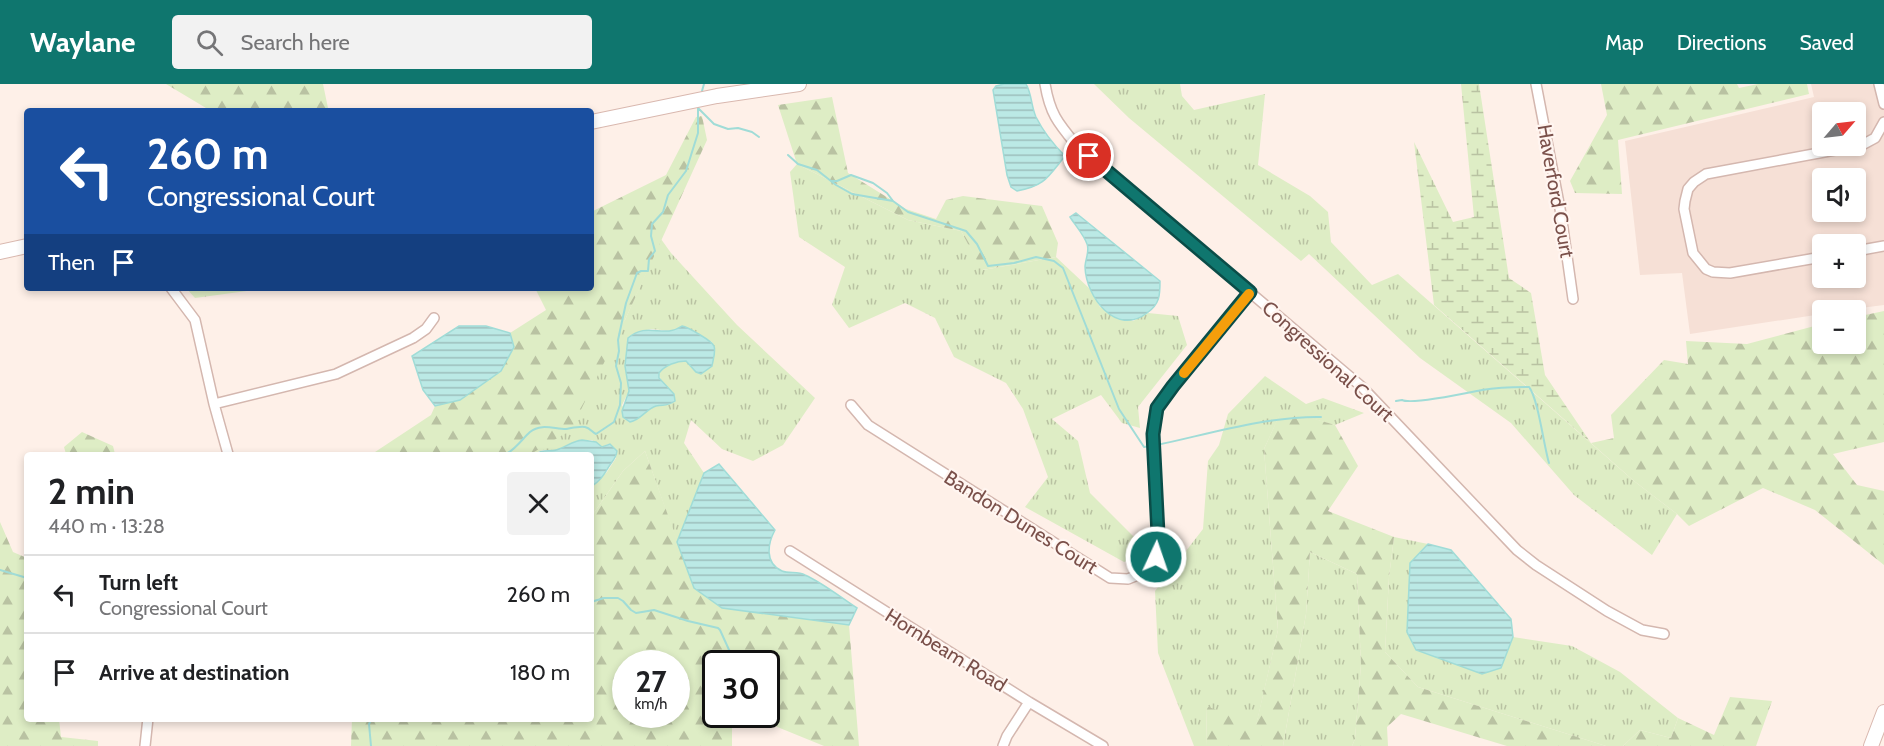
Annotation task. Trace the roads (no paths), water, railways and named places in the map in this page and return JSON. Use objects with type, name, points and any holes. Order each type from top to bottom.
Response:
[{"type":"main road","points":[[594,121],[717,96],[799,84]]},
{"type":"main road","points":[[0,252],[24,247]]},
{"type":"main road","points":[[1871,746],[1884,712]]},
{"type":"street","name":"Congressional Court","points":[[1045,84],[1048,102],[1056,120],[1077,146],[1362,387],[1517,550],[1607,611],[1642,630],[1664,634]]},
{"type":"street","name":"Haverford Court","points":[[1536,84],[1561,214],[1574,299]]},
{"type":"street","points":[[1879,84],[1884,104]]},
{"type":"street","points":[[1812,259],[1730,273],[1713,272],[1697,259],[1691,247],[1684,209],[1686,194],[1694,182],[1706,174],[1862,145],[1875,138],[1884,122]]},
{"type":"street","points":[[1866,249],[1884,246]]},
{"type":"street","points":[[173,291],[195,320],[213,404],[227,452]]},
{"type":"street","name":"Bandon Dunes Court","points":[[851,405],[868,425],[1110,579],[1128,579],[1145,572],[1156,557],[1158,534],[1153,434],[1157,408],[1250,292]]},
{"type":"street","points":[[213,404],[336,374],[413,338],[426,329],[434,318]]},
{"type":"street","name":"Hornbeam Road","points":[[790,551],[1103,746]]},
{"type":"street","points":[[1003,746],[1029,702]]},
{"type":"street","points":[[146,746],[148,722]]},
{"type":"water","points":[[1026,84],[1034,113],[1049,138],[1065,156],[1045,180],[1017,191],[1011,187],[1007,175],[993,90],[996,86]]},
{"type":"water","points":[[1076,213],[1160,281],[1158,299],[1155,306],[1147,313],[1135,319],[1124,320],[1114,317],[1097,301],[1087,279],[1085,267],[1087,244],[1070,217]]},
{"type":"water","points":[[459,326],[486,326],[510,333],[514,347],[501,371],[460,400],[435,406],[423,390],[412,356]]},
{"type":"water","points":[[682,326],[700,335],[714,346],[712,366],[701,374],[686,361],[664,368],[659,373],[659,378],[674,394],[675,401],[667,405],[652,407],[630,422],[623,417],[622,411],[629,391],[625,366],[628,338],[642,331],[668,331]]},
{"type":"water","points":[[582,440],[596,442],[602,447],[610,444],[617,451],[603,476],[594,484],[594,452],[540,452],[556,450]]},
{"type":"water","points":[[719,464],[775,530],[769,547],[772,563],[782,571],[812,578],[857,608],[849,625],[722,608],[694,588],[677,542],[704,473]]},
{"type":"water","points":[[1428,544],[1451,550],[1511,619],[1513,637],[1501,668],[1482,674],[1416,650],[1407,632],[1410,563]]},
{"type":"waterway","points":[[702,91],[704,84]]},
{"type":"waterway","points":[[698,108],[714,124],[728,129],[738,128],[752,132],[759,137]]},
{"type":"waterway","points":[[509,452],[534,429],[583,427],[596,434],[614,422],[620,405],[621,383],[616,366],[619,351],[618,340],[626,303],[637,273],[648,271],[649,259],[655,251],[651,236],[652,224],[663,212],[668,195],[686,171],[698,133],[698,108]]},
{"type":"waterway","points":[[788,155],[798,164],[817,170],[852,194],[893,201]]},
{"type":"waterway","points":[[831,181],[851,175],[873,183],[908,212],[966,231],[977,244],[988,266],[1014,263],[1036,257],[1054,261],[1063,268],[1119,409],[1144,447],[1151,446]]},
{"type":"waterway","points":[[1396,401],[1428,400],[1487,389],[1529,387],[1538,412],[1549,463]]},
{"type":"waterway","points":[[1157,445],[1280,419],[1321,417]]},
{"type":"waterway","points":[[0,570],[24,577]]},
{"type":"waterway","points":[[594,601],[618,598],[636,613],[654,610],[718,628],[729,650]]},
{"type":"waterway","points":[[370,722],[371,746]]}]
